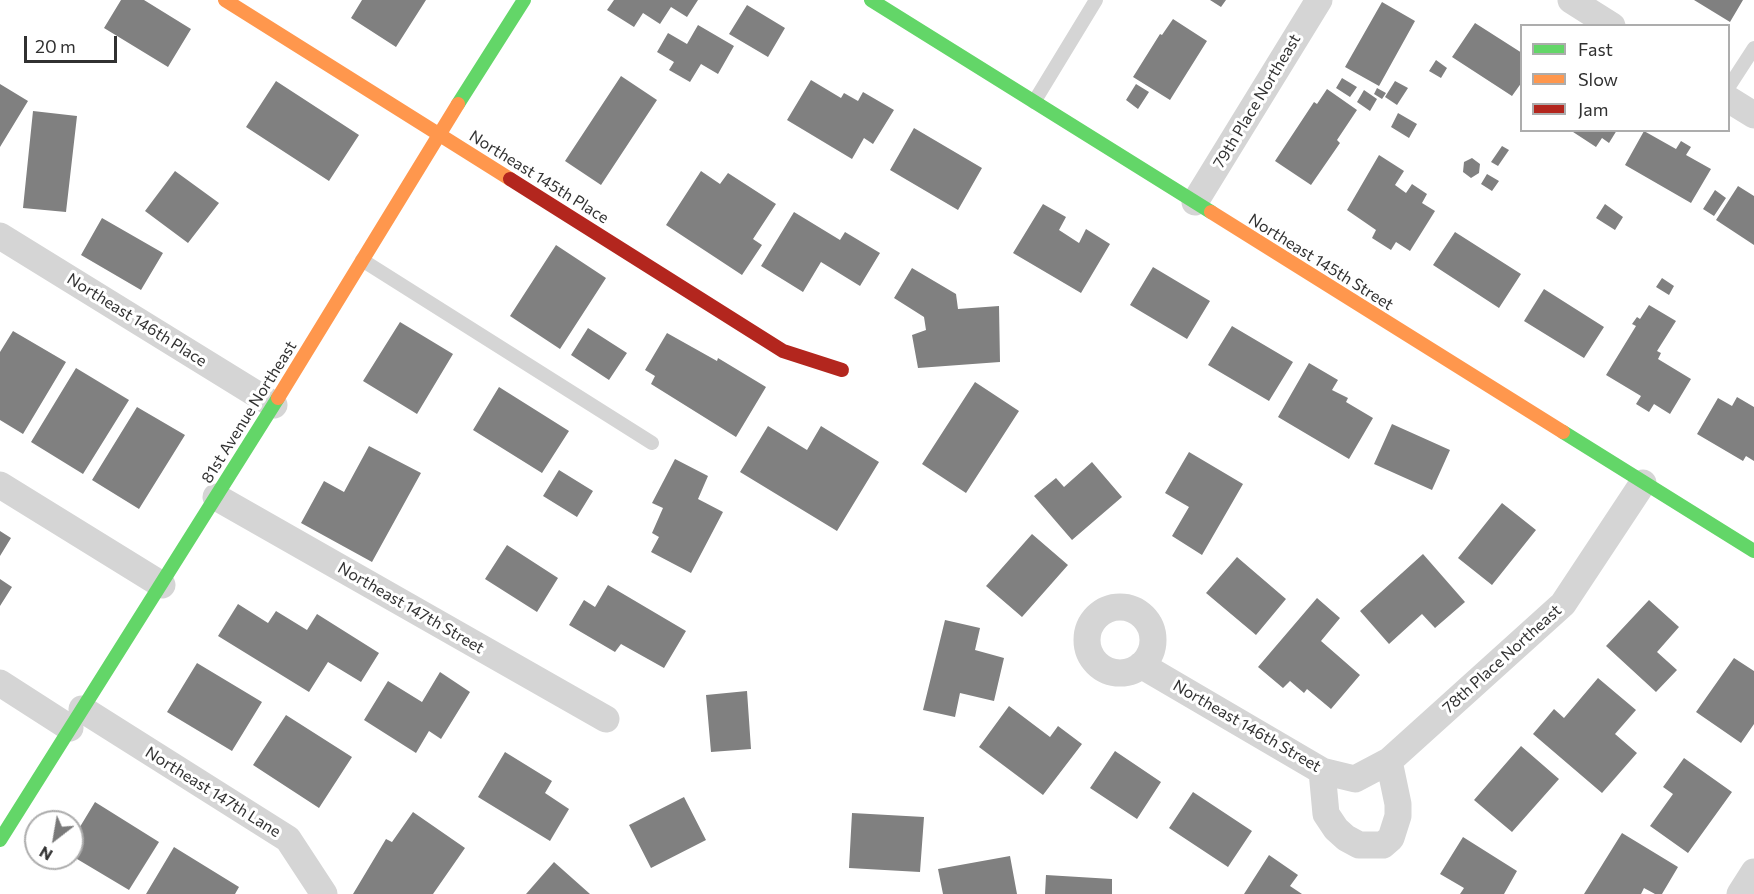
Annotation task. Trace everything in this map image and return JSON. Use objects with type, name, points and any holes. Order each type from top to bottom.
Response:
[{"type":"street","name":"Northeast 145th Place","points":[[225,0],[783,351],[842,370]]},
{"type":"street","name":"81st Avenue Northeast","points":[[0,840],[162,585],[524,0]]},
{"type":"street","name":"Northeast 145th Street","points":[[871,0],[1754,551]]},
{"type":"street","name":"79th Place Northeast","points":[[1195,202],[1319,0]]},
{"type":"street","points":[[1571,0],[1609,24]]},
{"type":"street","points":[[1730,100],[1754,115]]},
{"type":"street","name":"Northeast 146th Place","points":[[0,236],[274,405]]},
{"type":"street","name":"78th Place Northeast","points":[[1355,779],[1389,761],[1563,604],[1643,483]]},
{"type":"street","points":[[0,484],[162,585]]},
{"type":"street","name":"Northeast 147th Street","points":[[216,497],[606,719]]},
{"type":"street","name":"Northeast 146th Street","points":[[1142,665],[1322,771],[1355,779]]},
{"type":"street","name":"Northeast 147th Lane","points":[[0,683],[76,719],[288,839],[324,894]]},
{"type":"street","points":[[1322,771],[1326,814],[1336,829],[1346,838],[1359,844],[1383,844],[1391,838],[1398,816],[1398,804],[1389,761]]},
{"type":"street","points":[[1740,894],[1754,872]]},
{"type":"lane","points":[[1034,102],[1096,0]]},
{"type":"lane","points":[[1730,85],[1754,48]]},
{"type":"lane","points":[[362,260],[652,443]]},
{"type":"building","points":[[121,0],[144,0],[191,29],[168,67],[104,28]]},
{"type":"building","points":[[362,0],[426,0],[396,47],[351,18]]},
{"type":"building","points":[[614,0],[698,0],[687,17],[671,7],[660,24],[643,13],[634,27],[607,10]]},
{"type":"building","points":[[1210,0],[1226,0],[1221,7]]},
{"type":"building","points":[[1694,0],[1743,0],[1730,22]]},
{"type":"building","points":[[1382,2],[1415,21],[1379,86],[1345,67]]},
{"type":"building","points":[[747,5],[785,28],[768,57],[729,34]]},
{"type":"building","points":[[1173,19],[1207,41],[1170,100],[1133,77],[1160,34],[1162,35]]},
{"type":"building","points":[[1475,23],[1520,52],[1520,85],[1512,96],[1452,57]]},
{"type":"building","points":[[698,25],[734,46],[718,74],[701,64],[690,82],[669,70],[674,62],[657,52],[668,33],[687,44]]},
{"type":"building","points":[[1436,60],[1447,68],[1441,78],[1429,71]]},
{"type":"building","points":[[621,76],[657,100],[601,185],[565,161]]},
{"type":"building","points":[[1342,78],[1357,87],[1350,97],[1336,88]]},
{"type":"building","points":[[811,80],[841,98],[844,93],[858,101],[863,92],[894,110],[873,144],[864,138],[852,159],[787,120]]},
{"type":"building","points":[[276,81],[359,135],[329,181],[246,127]]},
{"type":"building","points":[[1395,81],[1408,88],[1397,105],[1385,97]]},
{"type":"building","points":[[0,84],[28,101],[0,147]]},
{"type":"building","points":[[1136,84],[1149,92],[1138,109],[1126,100]]},
{"type":"building","points":[[1377,88],[1386,93],[1382,99],[1374,94]]},
{"type":"building","points":[[1327,89],[1357,110],[1337,140],[1340,143],[1311,185],[1275,161],[1314,102],[1317,104]]},
{"type":"building","points":[[1364,90],[1377,99],[1370,111],[1357,102]]},
{"type":"building","points":[[33,111],[77,116],[66,212],[23,208]]},
{"type":"building","points":[[1398,113],[1417,124],[1409,138],[1391,127]]},
{"type":"building","points":[[914,128],[982,168],[958,210],[890,170]]},
{"type":"building","points":[[1573,132],[1616,132],[1609,143],[1602,138],[1596,147]]},
{"type":"building","points":[[1643,132],[1646,132],[1676,149],[1681,141],[1691,147],[1686,155],[1711,169],[1691,203],[1625,165]]},
{"type":"building","points":[[1502,146],[1509,150],[1498,166],[1491,162]]},
{"type":"building","points":[[1379,155],[1404,171],[1395,185],[1406,193],[1412,184],[1427,194],[1422,203],[1435,211],[1410,251],[1396,242],[1391,250],[1372,238],[1376,230],[1347,210]]},
{"type":"building","points":[[1472,158],[1480,164],[1479,173],[1471,178],[1463,172],[1464,162]]},
{"type":"building","points":[[175,171],[219,203],[188,243],[145,211]]},
{"type":"building","points":[[701,171],[720,184],[728,173],[776,204],[753,239],[762,245],[742,275],[666,225]]},
{"type":"building","points":[[1487,174],[1499,181],[1492,191],[1481,184]]},
{"type":"building","points":[[1738,186],[1754,196],[1754,245],[1716,220]]},
{"type":"building","points":[[1715,190],[1726,198],[1714,216],[1703,209]]},
{"type":"building","points":[[1043,204],[1066,217],[1059,230],[1079,243],[1086,229],[1110,244],[1081,293],[1013,253]]},
{"type":"building","points":[[1605,204],[1623,217],[1615,230],[1596,218]]},
{"type":"building","points":[[794,212],[840,240],[845,232],[880,253],[860,286],[821,262],[803,292],[761,266]]},
{"type":"building","points":[[102,218],[163,253],[141,290],[81,255]]},
{"type":"building","points":[[1455,232],[1521,274],[1499,308],[1433,265]]},
{"type":"building","points":[[556,245],[606,278],[560,349],[510,316]]},
{"type":"building","points":[[1153,267],[1210,301],[1187,339],[1130,305]]},
{"type":"building","points":[[912,268],[956,294],[958,309],[999,306],[1000,362],[918,368],[912,335],[926,330],[924,317],[894,298]]},
{"type":"building","points":[[1662,278],[1674,286],[1669,295],[1656,287]]},
{"type":"building","points":[[1544,289],[1604,327],[1584,358],[1524,321]]},
{"type":"building","points":[[1649,305],[1676,321],[1657,351],[1661,353],[1658,359],[1691,379],[1670,414],[1654,404],[1649,412],[1636,404],[1641,396],[1606,375],[1636,326],[1632,324],[1637,317],[1640,319]]},
{"type":"building","points":[[400,322],[453,354],[417,414],[363,381]]},
{"type":"building","points":[[1232,326],[1293,362],[1269,401],[1208,365]]},
{"type":"building","points":[[588,328],[627,353],[609,380],[571,355]]},
{"type":"building","points":[[13,331],[66,362],[23,434],[0,420],[0,352]]},
{"type":"building","points":[[667,333],[717,361],[718,358],[766,387],[736,437],[651,384],[655,376],[645,370]]},
{"type":"building","points":[[1309,363],[1338,380],[1332,390],[1348,398],[1346,402],[1373,418],[1349,459],[1278,417]]},
{"type":"building","points":[[76,368],[129,400],[83,474],[31,442]]},
{"type":"building","points":[[975,382],[1019,411],[966,493],[922,464]]},
{"type":"building","points":[[499,387],[569,431],[542,473],[473,430]]},
{"type":"building","points":[[1737,397],[1754,407],[1754,461],[1746,456],[1743,461],[1697,434],[1718,398],[1732,406]]},
{"type":"building","points":[[137,407],[185,435],[139,509],[92,480]]},
{"type":"building","points":[[1392,424],[1450,450],[1432,490],[1374,464]]},
{"type":"building","points":[[768,426],[807,450],[821,426],[879,462],[837,531],[740,472]]},
{"type":"building","points":[[369,446],[421,473],[372,562],[301,523],[324,481],[344,492]]},
{"type":"building","points":[[1189,452],[1243,484],[1202,555],[1172,536],[1189,507],[1165,493]]},
{"type":"building","points":[[675,459],[708,476],[698,499],[723,512],[691,573],[651,552],[659,537],[652,533],[663,508],[652,503]]},
{"type":"building","points":[[1092,462],[1122,497],[1072,540],[1034,496],[1056,478],[1064,487]]},
{"type":"building","points":[[559,470],[593,491],[577,517],[543,496]]},
{"type":"building","points":[[1502,503],[1536,530],[1492,585],[1458,558]]},
{"type":"building","points":[[0,531],[11,538],[0,556]]},
{"type":"building","points":[[1032,534],[1068,565],[1022,617],[986,586]]},
{"type":"building","points":[[507,545],[558,578],[537,612],[485,579]]},
{"type":"building","points":[[1423,554],[1465,602],[1435,628],[1422,614],[1389,644],[1360,611]]},
{"type":"building","points":[[1237,557],[1286,599],[1256,635],[1206,593]]},
{"type":"building","points":[[0,579],[12,587],[0,606]]},
{"type":"building","points":[[608,585],[686,631],[664,668],[621,644],[615,652],[569,625],[584,600],[595,607]]},
{"type":"building","points":[[1317,598],[1340,618],[1321,641],[1360,675],[1331,709],[1307,689],[1304,693],[1290,681],[1283,688],[1258,667]]},
{"type":"building","points":[[1649,600],[1679,627],[1657,652],[1677,670],[1656,692],[1606,646]]},
{"type":"building","points":[[238,604],[268,623],[276,611],[307,630],[317,614],[379,653],[361,682],[328,662],[309,692],[218,636]]},
{"type":"building","points":[[945,620],[980,628],[975,650],[1004,658],[994,701],[960,693],[955,717],[923,710]]},
{"type":"building","points":[[1734,658],[1754,671],[1754,724],[1741,743],[1696,712]]},
{"type":"building","points":[[197,663],[262,702],[232,751],[167,712]]},
{"type":"building","points":[[440,672],[470,692],[441,739],[429,731],[416,753],[364,720],[388,681],[422,702]]},
{"type":"building","points":[[1598,678],[1636,710],[1615,734],[1637,753],[1602,793],[1533,734],[1554,709],[1564,718]]},
{"type":"building","points":[[747,691],[751,749],[711,752],[706,695]]},
{"type":"building","points":[[1009,706],[1050,737],[1058,726],[1082,744],[1043,795],[979,747]]},
{"type":"building","points":[[286,715],[352,757],[319,808],[253,765]]},
{"type":"building","points":[[1521,746],[1559,779],[1512,832],[1474,800]]},
{"type":"building","points":[[1115,751],[1161,782],[1137,819],[1090,788]]},
{"type":"building","points":[[505,752],[552,781],[545,793],[569,809],[550,841],[478,797]]},
{"type":"building","points":[[1684,758],[1732,792],[1688,853],[1650,826],[1673,794],[1663,787]]},
{"type":"building","points":[[1193,792],[1252,831],[1228,867],[1169,828]]},
{"type":"building","points":[[684,797],[706,840],[651,868],[629,825]]},
{"type":"building","points":[[95,802],[159,842],[129,890],[84,863],[84,820]]},
{"type":"building","points":[[413,812],[465,848],[433,894],[353,894],[386,839],[392,842]]},
{"type":"building","points":[[852,813],[924,817],[920,872],[849,868]]},
{"type":"building","points":[[1622,833],[1678,867],[1662,894],[1655,894],[1644,888],[1641,894],[1584,894]]},
{"type":"building","points":[[1463,837],[1517,871],[1504,894],[1460,894],[1464,888],[1440,874]]},
{"type":"building","points":[[174,847],[239,887],[235,894],[146,894]]},
{"type":"building","points":[[1269,855],[1298,875],[1290,886],[1302,894],[1244,894]]},
{"type":"building","points":[[1010,856],[1017,894],[943,894],[938,869]]},
{"type":"building","points":[[554,862],[590,894],[526,894]]},
{"type":"building","points":[[1046,875],[1112,879],[1112,894],[1045,894]]},
{"type":"traffic: fast","points":[[458,104],[524,0]]},
{"type":"traffic: fast","points":[[871,0],[1211,212]]},
{"type":"traffic: fast","points":[[0,840],[278,398]]},
{"type":"traffic: fast","points":[[1563,432],[1754,551]]},
{"type":"traffic: slow","points":[[225,0],[510,179]]},
{"type":"traffic: slow","points":[[278,398],[458,104]]},
{"type":"traffic: slow","points":[[1211,212],[1563,432]]},
{"type":"traffic: jam","points":[[510,179],[783,351],[842,370]]}]
